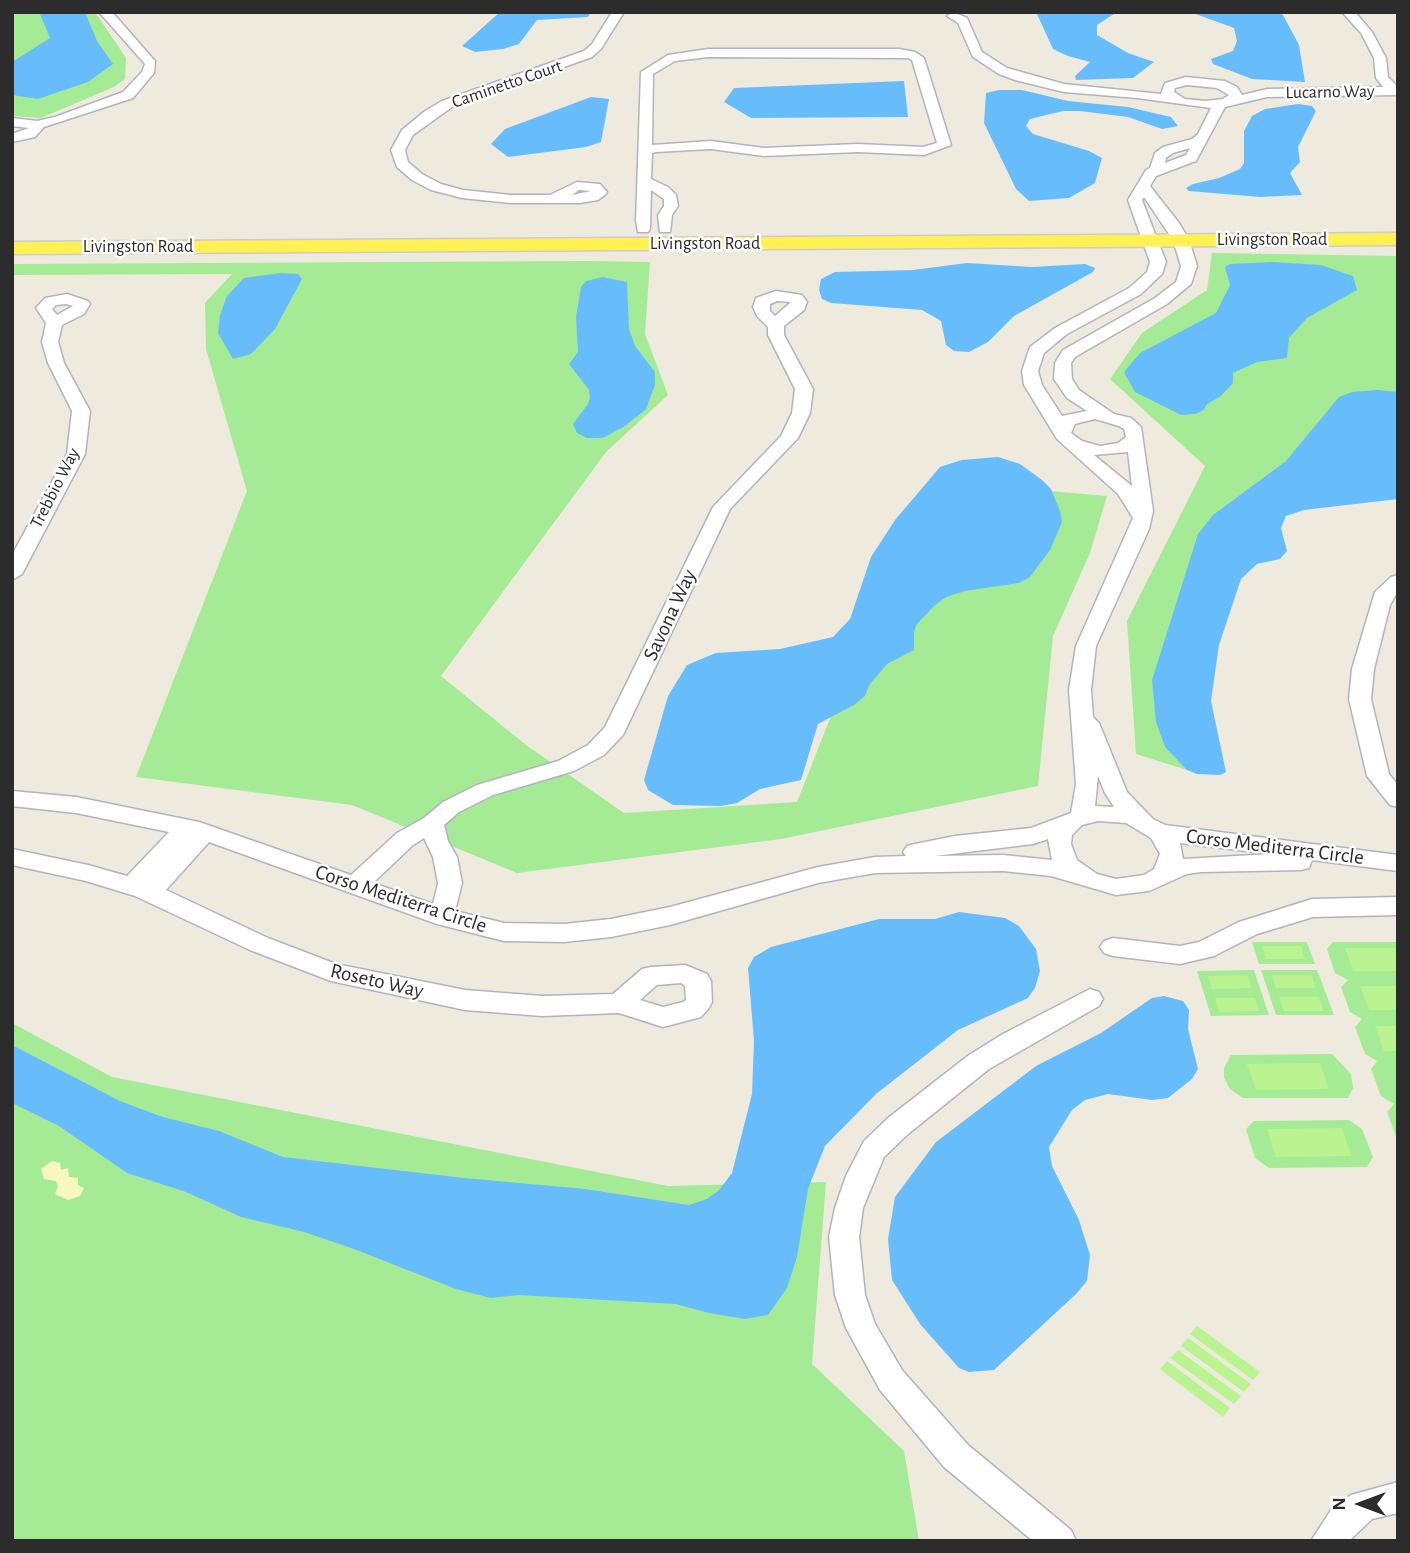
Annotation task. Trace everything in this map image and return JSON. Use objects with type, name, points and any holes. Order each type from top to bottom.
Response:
[{"type":"main road","name":"Livingston Road","points":[[1177,233],[1398,225]]},
{"type":"main road","name":"Livingston Road","points":[[12,233],[665,229],[1177,233],[1398,239]]},
{"type":"main road","name":"Livingston Road","points":[[12,248],[1146,233]]},
{"type":"street","points":[[12,122],[37,125],[59,120],[128,95],[148,73],[151,64],[105,12]]},
{"type":"street","name":"Caminetto Court","points":[[553,199],[482,197],[436,187],[417,177],[402,164],[398,150],[407,133],[447,104],[587,54],[597,46],[618,12]]},
{"type":"street","name":"Lucarno Way","points":[[1348,12],[1366,32],[1380,58],[1382,78],[1395,91]]},
{"type":"street","points":[[956,14],[963,21],[977,54],[1003,71],[1064,88],[1137,94],[1182,102]]},
{"type":"street","points":[[643,229],[647,72],[672,58],[708,53],[899,52],[911,55],[918,58],[944,145],[924,151],[858,148],[791,152],[711,145],[645,151]]},
{"type":"street","name":"Lucarno Way","points":[[1168,87],[1192,81],[1267,93],[1395,91]]},
{"type":"street","points":[[1141,521],[1126,491],[1065,435],[1033,385],[1030,370],[1036,351],[1060,331],[1146,283],[1154,274],[1158,262],[1135,200],[1151,173],[1157,168],[1191,158],[1196,152],[1197,142],[1210,128],[1212,120],[1236,94],[1225,86]]},
{"type":"street","points":[[1137,94],[1168,87],[1168,94],[1207,114],[1212,120]]},
{"type":"street","name":"Lucarno Way","points":[[1182,102],[1225,103],[1267,93]]},
{"type":"street","points":[[12,154],[18,137],[37,130],[37,125]]},
{"type":"street","points":[[644,181],[663,190],[671,198],[671,206],[665,215],[665,229]]},
{"type":"street","points":[[1080,875],[1061,855],[1059,844],[1061,833],[1075,820],[1087,784],[1080,690],[1086,646],[1141,521],[1143,498],[1132,427],[1080,401],[1066,386],[1063,363],[1069,354],[1161,301],[1183,284],[1189,266],[1177,233],[1143,186]]},
{"type":"street","name":"Trebbio Way","points":[[12,574],[76,454],[82,411],[56,363],[50,342],[54,323]]},
{"type":"street","name":"Savona Way","points":[[356,885],[405,839],[432,823],[451,807],[485,790],[566,766],[596,750],[615,730],[722,507],[789,438],[801,413],[804,389],[776,335],[776,326]]},
{"type":"street","points":[[1105,415],[1075,417],[1063,425],[1065,435],[1087,449],[1100,451],[1123,448],[1135,439]]},
{"type":"street","points":[[1398,581],[1385,592],[1380,605],[1363,669],[1360,699],[1378,776],[1398,800]]},
{"type":"street","points":[[1082,710],[1116,793],[1125,806],[1153,827]]},
{"type":"street","name":"Corso Mediterra Circle","points":[[12,798],[76,805],[196,830],[437,915],[503,932],[564,933],[599,929],[670,916],[818,874],[875,865],[1003,863],[1051,868],[1116,887],[1149,883],[1183,867],[1219,862],[1394,863]]},
{"type":"street","name":"Corso Mediterra Circle","points":[[875,865],[906,854],[955,844],[1033,836],[1075,820],[1114,813],[1153,827],[1394,863]]},
{"type":"street","points":[[432,823],[436,841],[445,857],[450,883],[446,905],[437,915]]},
{"type":"street","name":"Corso Mediterra Circle","points":[[1153,827],[1168,842],[1172,854],[1170,865],[1163,875]]},
{"type":"street","points":[[141,889],[196,830]]},
{"type":"street","name":"Roseto Way","points":[[12,857],[88,873],[141,889],[259,944],[331,972],[465,1000],[542,1006],[619,1003]]},
{"type":"street","points":[[1112,947],[1180,956],[1205,950],[1248,928],[1312,908],[1398,906]]},
{"type":"street","points":[[1059,1541],[956,1456],[891,1380],[861,1328],[853,1306],[846,1269],[844,1237],[849,1208],[860,1176],[874,1149],[890,1133],[979,1062],[1090,999]]},
{"type":"street","points":[[1328,1541],[1343,1521],[1363,1506],[1398,1497]]},
{"type":"green space","points":[[12,12],[95,12],[126,58],[125,79],[114,87],[41,118],[12,116]]},
{"type":"green space","points":[[1212,253],[1398,256],[1398,465],[1248,528],[1195,631],[1187,770],[1136,754],[1127,621],[1205,466],[1110,379],[1142,333],[1207,290]]},
{"type":"green space","points":[[650,262],[645,334],[668,395],[606,452],[441,676],[526,745],[624,813],[797,802],[831,716],[1015,488],[1107,496],[1090,553],[1053,636],[1038,786],[781,839],[517,873],[352,805],[136,777],[247,491],[206,349],[205,303],[232,274],[12,275],[12,264]]},
{"type":"green space","points":[[1252,942],[1307,942],[1315,964],[1259,964]]},
{"type":"green space","points":[[1333,942],[1398,942],[1398,1142],[1387,1112],[1394,1104],[1381,1096],[1371,1069],[1377,1061],[1365,1054],[1355,1027],[1362,1019],[1350,1012],[1341,987],[1348,980],[1335,973],[1327,949]]},
{"type":"green space","points":[[1262,946],[1301,946],[1305,959],[1266,959]]},
{"type":"green space","points":[[1345,948],[1398,948],[1398,971],[1353,971]]},
{"type":"green space","points":[[1254,970],[1269,1015],[1211,1016],[1197,971]]},
{"type":"green space","points":[[1261,970],[1317,970],[1334,1015],[1276,1015]]},
{"type":"green space","points":[[1247,975],[1252,988],[1212,989],[1208,976]]},
{"type":"green space","points":[[1272,975],[1311,975],[1316,988],[1276,988]]},
{"type":"green space","points":[[1360,986],[1398,986],[1398,1010],[1369,1010]]},
{"type":"green space","points":[[1279,997],[1319,997],[1324,1011],[1284,1011]]},
{"type":"green space","points":[[1215,998],[1255,998],[1259,1011],[1219,1012]]},
{"type":"green space","points":[[12,1023],[112,1077],[668,1186],[826,1182],[812,1364],[904,1451],[919,1541],[12,1541]]},
{"type":"green space","points":[[1375,1026],[1398,1026],[1398,1051],[1384,1051]]},
{"type":"green space","points":[[1332,1054],[1351,1074],[1353,1088],[1348,1098],[1243,1098],[1230,1089],[1224,1078],[1224,1068],[1231,1055]]},
{"type":"green space","points":[[1320,1063],[1329,1089],[1256,1090],[1247,1064]]},
{"type":"green space","points":[[1349,1120],[1362,1129],[1373,1157],[1367,1167],[1269,1168],[1255,1158],[1246,1129],[1254,1121]]},
{"type":"green space","points":[[1342,1128],[1352,1156],[1276,1157],[1267,1129]]},
{"type":"green space","points":[[1197,1326],[1260,1372],[1253,1380],[1190,1334]]},
{"type":"green space","points":[[1188,1338],[1251,1384],[1244,1392],[1181,1346]]},
{"type":"green space","points":[[1178,1350],[1241,1396],[1234,1404],[1170,1358]]},
{"type":"green space","points":[[1167,1361],[1230,1408],[1223,1417],[1160,1369]]},
{"type":"sand","points":[[52,1161],[60,1163],[61,1170],[68,1168],[69,1177],[78,1178],[78,1185],[84,1188],[80,1196],[68,1200],[55,1194],[58,1186],[56,1181],[44,1179],[41,1169]]},
{"type":"water","points":[[39,12],[85,12],[97,41],[113,64],[88,82],[38,99],[12,95],[12,62],[50,38]]},
{"type":"water","points":[[500,12],[591,12],[588,17],[537,20],[519,44],[503,49],[475,52],[462,46]]},
{"type":"water","points":[[1036,12],[1117,12],[1097,25],[1097,35],[1128,53],[1154,62],[1133,78],[1076,80],[1075,76],[1090,62],[1053,49]]},
{"type":"water","points":[[1190,12],[1278,12],[1283,15],[1299,45],[1305,82],[1252,79],[1213,64],[1211,59],[1233,51],[1237,41],[1234,28]]},
{"type":"water","points":[[904,81],[908,117],[751,118],[724,102],[734,88]]},
{"type":"water","points":[[1022,90],[1068,101],[1128,107],[1171,117],[1178,126],[1162,129],[1128,117],[1080,111],[1063,111],[1030,119],[1026,126],[1033,134],[1089,151],[1102,158],[1095,183],[1069,198],[1029,201],[1016,189],[984,123],[986,93]]},
{"type":"water","points":[[591,97],[609,99],[601,142],[586,147],[508,157],[491,144],[505,129]]},
{"type":"water","points":[[1298,104],[1312,106],[1316,111],[1298,147],[1300,162],[1290,173],[1302,195],[1260,197],[1189,191],[1186,188],[1240,169],[1244,163],[1244,131],[1252,116],[1265,109]]},
{"type":"water","points":[[1272,262],[1321,265],[1353,276],[1357,290],[1307,318],[1289,338],[1287,358],[1257,362],[1233,373],[1233,383],[1221,396],[1206,405],[1204,410],[1181,415],[1135,392],[1124,372],[1140,353],[1216,313],[1230,285],[1225,267],[1230,264]]},
{"type":"water","points":[[967,263],[1032,267],[1085,264],[1095,268],[1093,272],[1014,316],[988,342],[969,352],[954,351],[946,345],[941,321],[922,310],[831,303],[822,299],[819,290],[821,279],[835,272],[913,270]]},
{"type":"water","points":[[281,273],[298,274],[302,279],[275,329],[251,354],[233,359],[218,333],[220,315],[227,296],[244,278]]},
{"type":"water","points":[[603,277],[627,282],[629,329],[635,346],[655,372],[655,385],[646,409],[625,426],[603,438],[587,438],[577,433],[573,424],[588,404],[589,390],[569,364],[578,352],[576,317],[581,287],[586,281]]},
{"type":"water","points":[[1352,392],[1398,392],[1398,499],[1304,510],[1286,516],[1281,528],[1287,551],[1280,559],[1257,564],[1241,579],[1219,645],[1211,701],[1226,772],[1220,775],[1197,774],[1187,770],[1165,747],[1156,722],[1152,680],[1198,534],[1213,515],[1286,461],[1339,397]]},
{"type":"water","points":[[998,457],[1020,464],[1042,480],[1051,489],[1060,511],[1062,522],[1050,550],[1030,577],[1019,583],[965,591],[946,597],[934,606],[917,624],[914,650],[887,664],[870,684],[865,696],[854,705],[818,724],[801,780],[760,789],[737,803],[721,806],[673,805],[648,790],[644,780],[668,696],[687,665],[716,653],[780,649],[833,637],[850,619],[871,557],[895,520],[940,467],[962,460]]},
{"type":"water","points":[[959,912],[1005,918],[1019,926],[1036,949],[1040,971],[1035,988],[1028,998],[958,1030],[876,1094],[825,1146],[808,1189],[797,1257],[787,1288],[768,1315],[745,1319],[676,1304],[518,1295],[491,1298],[456,1289],[354,1249],[304,1232],[241,1217],[186,1192],[127,1173],[59,1126],[12,1103],[12,1045],[120,1101],[163,1117],[219,1131],[283,1157],[585,1189],[689,1205],[707,1199],[719,1190],[732,1173],[752,1094],[754,1041],[748,968],[754,957],[771,947],[879,919],[935,919]]},
{"type":"water","points":[[1164,996],[1183,1001],[1189,1010],[1188,1029],[1198,1069],[1192,1079],[1168,1098],[1152,1100],[1108,1094],[1085,1100],[1072,1110],[1049,1147],[1052,1166],[1079,1220],[1090,1255],[1087,1281],[994,1370],[969,1372],[959,1368],[920,1324],[892,1280],[888,1239],[895,1197],[936,1142],[1036,1066],[1101,1033],[1152,998]]}]
